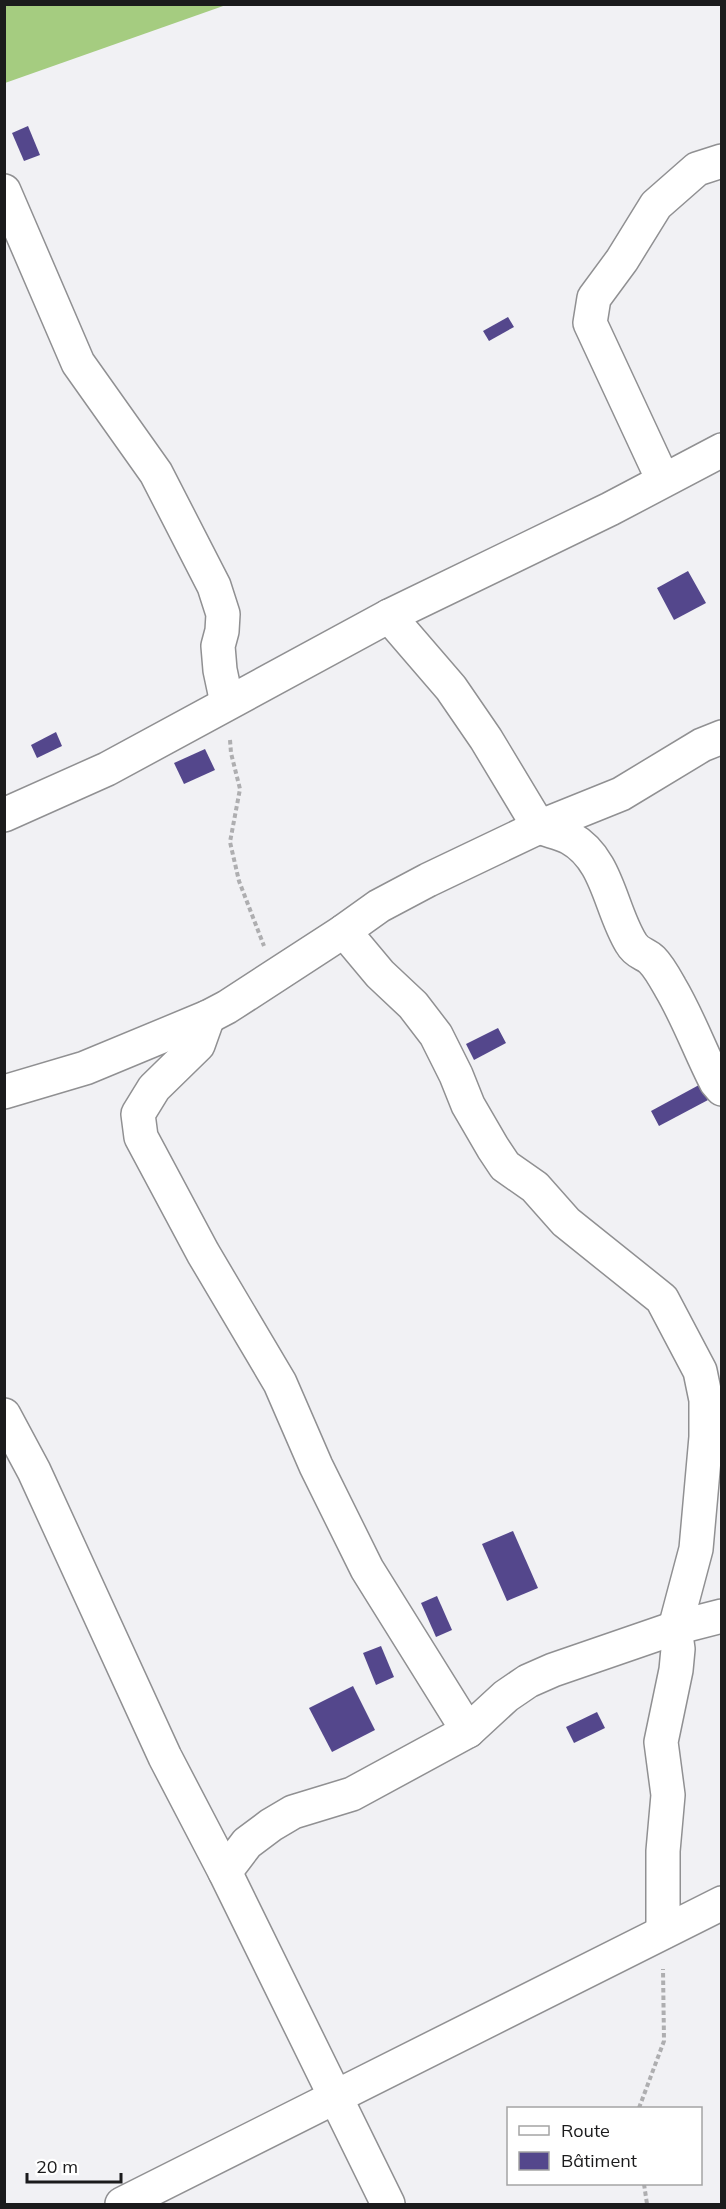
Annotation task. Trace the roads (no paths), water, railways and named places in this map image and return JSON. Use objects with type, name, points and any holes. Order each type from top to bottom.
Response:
[{"type":"street","points":[[663,480],[590,323],[594,298],[622,260],[656,205],[697,169],[722,160]]},
{"type":"street","points":[[4,191],[78,363],[156,473],[214,586],[223,614],[218,646],[227,703]]},
{"type":"street","points":[[4,815],[107,769],[389,616],[610,509],[722,450]]},
{"type":"street","points":[[389,616],[451,688],[486,739],[539,828],[569,837],[582,847],[594,862],[608,885],[618,916],[631,944],[640,954],[651,959],[670,987],[706,1063],[722,1089]]},
{"type":"street","points":[[4,1092],[85,1068],[208,1017],[379,906],[539,828],[621,794],[702,745],[722,737]]},
{"type":"street","points":[[344,930],[380,974],[413,1005],[436,1035],[468,1105],[506,1166],[535,1187],[566,1222],[662,1299],[700,1371],[705,1400],[706,1437],[696,1550],[675,1628],[678,1649],[676,1670],[661,1742],[668,1795],[663,1851],[663,1932]]},
{"type":"street","points":[[208,1017],[198,1045],[154,1088],[138,1114],[141,1137],[203,1253],[280,1383],[316,1466],[367,1569],[468,1731]]},
{"type":"street","points":[[4,1415],[34,1471],[165,1757],[225,1872],[388,2205]]},
{"type":"street","points":[[225,1872],[247,1843],[293,1812],[352,1794],[468,1731],[507,1696],[528,1681],[553,1670],[675,1628],[722,1617]]},
{"type":"street","points":[[122,2205],[334,2096],[722,1903]]}]
